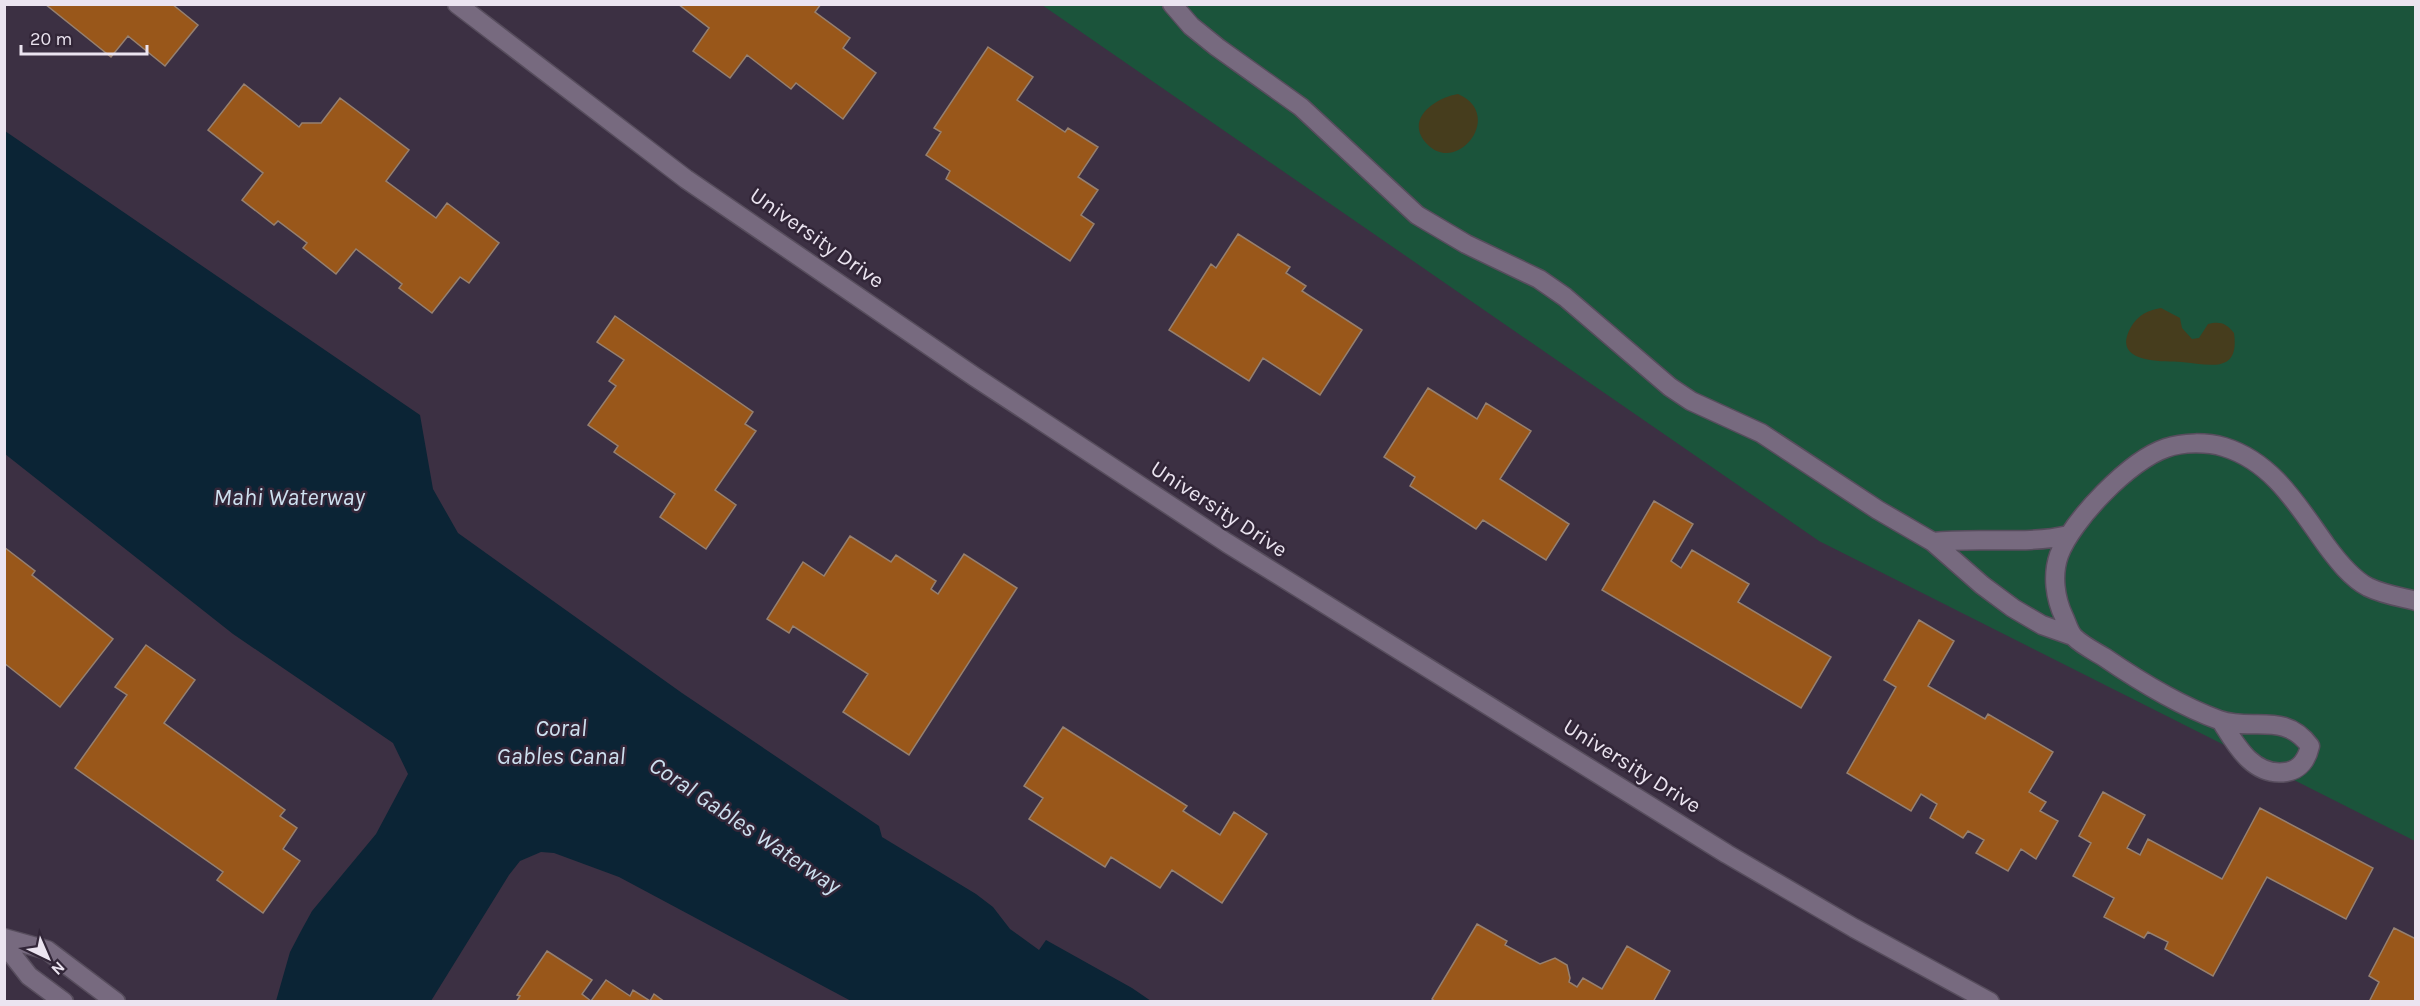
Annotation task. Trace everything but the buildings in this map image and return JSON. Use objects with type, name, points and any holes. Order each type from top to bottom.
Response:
[{"type":"street","name":"University Drive","points":[[457,4],[686,179],[975,377],[1218,538],[1727,854],[1854,928],[1990,1002]]},
{"type":"street","points":[[1172,4],[1191,26],[1216,46],[1301,107],[1417,215],[1466,244],[1539,279],[1564,297],[1670,387],[1691,401],[1761,433],[1878,510],[1933,542],[1982,585],[2013,608],[2042,625],[2073,636],[2142,683],[2221,721]]},
{"type":"street","points":[[2073,636],[2058,604],[2055,582],[2059,556],[2069,535],[2104,494],[2136,465],[2165,448],[2191,443],[2223,447],[2265,468],[2282,486],[2349,572],[2368,586],[2415,601]]},
{"type":"street","points":[[1933,542],[1964,538],[2049,540],[2069,535]]},
{"type":"street","points":[[4,938],[47,950],[116,1002]]},
{"type":"street","points":[[4,944],[30,976],[64,1002]]},
{"type":"green space","points":[[1042,5],[2415,5],[2415,841],[1819,541]]},
{"type":"sand","points":[[1458,94],[1471,103],[1477,115],[1477,127],[1472,138],[1463,148],[1452,152],[1439,152],[1427,144],[1421,135],[1420,119],[1432,105]]},
{"type":"sand","points":[[2161,308],[2180,318],[2182,328],[2192,339],[2199,338],[2208,324],[2219,323],[2228,327],[2234,333],[2235,346],[2232,356],[2220,364],[2211,365],[2151,360],[2133,354],[2127,348],[2126,339],[2131,327],[2144,314]]},
{"type":"water","points":[[5,131],[420,415],[433,489],[458,533],[682,693],[879,826],[882,837],[976,894],[993,907],[1010,929],[1039,950],[1046,940],[1151,1001],[851,1001],[619,877],[554,853],[541,852],[520,861],[509,875],[431,1001],[276,1001],[290,952],[312,911],[376,834],[408,774],[393,743],[233,634],[5,454]]},
{"type":"water label","name":"Mahi Waterway","points":[[289,497]]},
{"type":"water label","name":"Coral Gables Canal","points":[[561,742]]},
{"type":"water label","name":"Coral Gables Waterway","points":[[745,825]]}]
